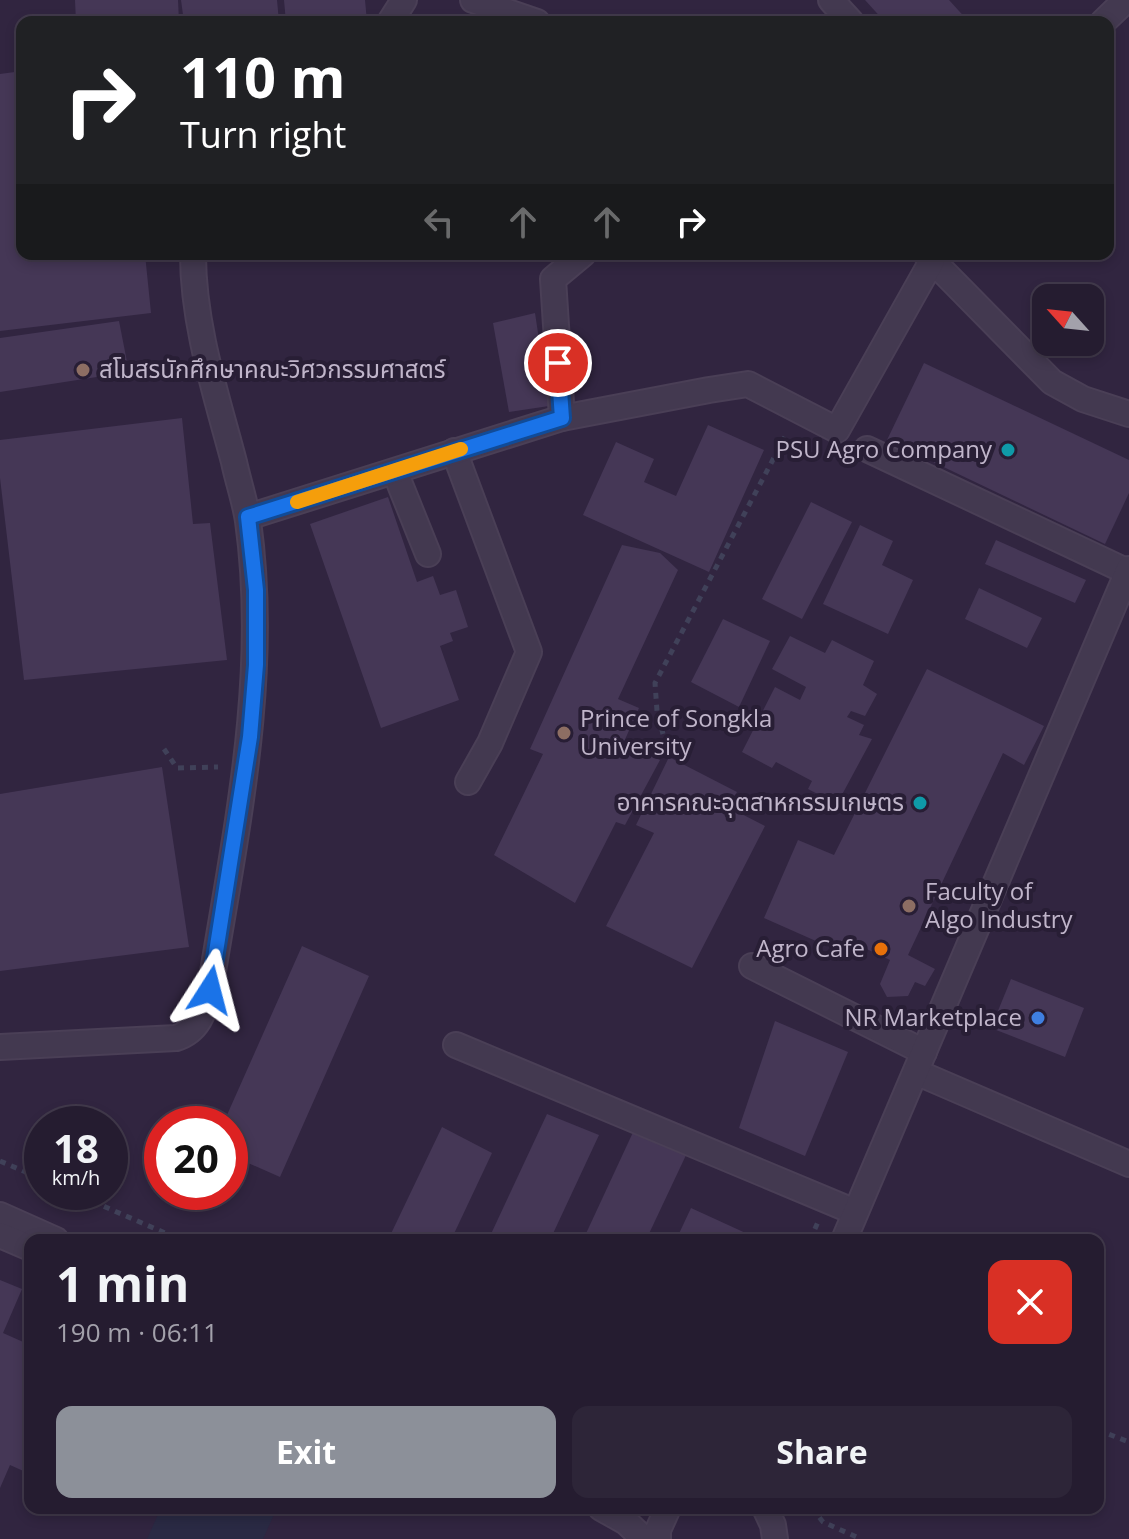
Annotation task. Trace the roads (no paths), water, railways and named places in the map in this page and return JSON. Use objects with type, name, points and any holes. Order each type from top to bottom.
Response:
[{"type":"street","points":[[473,0],[520,16]]},
{"type":"street","points":[[831,0],[846,16]]},
{"type":"street","points":[[1109,16],[1126,0]]},
{"type":"street","points":[[0,1047],[167,1041],[191,1031],[202,1016],[210,990],[250,737],[256,665],[256,590],[248,517],[194,296],[193,260]]},
{"type":"street","points":[[562,418],[553,279],[576,260]]},
{"type":"street","points":[[248,517],[562,418],[748,384],[837,430],[928,260]]},
{"type":"street","points":[[931,260],[1052,382],[1083,399],[1129,414]]},
{"type":"street","points":[[846,1234],[1128,570],[867,449]]},
{"type":"street","points":[[454,451],[529,652],[490,743],[468,782]]},
{"type":"street","points":[[395,472],[428,554]]},
{"type":"street","points":[[752,966],[920,1062],[1129,1164]]},
{"type":"street","points":[[456,1045],[855,1212]]},
{"type":"street","points":[[0,1215],[43,1234]]},
{"type":"street","points":[[0,1235],[24,1245]]},
{"type":"street","points":[[612,1514],[626,1522],[644,1539]]},
{"type":"street","points":[[658,1539],[658,1530],[665,1514]]},
{"type":"street","points":[[768,1514],[777,1538]]},
{"type":"place","name":"สโมสรนักศึกษาคณะวิศวกรรมศาสตร์","points":[[83,370]]},
{"type":"place","name":"PSU Agro Company","points":[[1008,450]]},
{"type":"place","name":"Prince of Songkla University","points":[[564,733]]},
{"type":"place","name":"อาคารคณะอุตสาหกรรมเกษตร","points":[[920,803]]},
{"type":"place","name":"Faculty of Algo Industry","points":[[909,906]]},
{"type":"place","name":"Agro Cafe","points":[[881,949]]},
{"type":"place","name":"NR Marketplace","points":[[1038,1018]]}]
